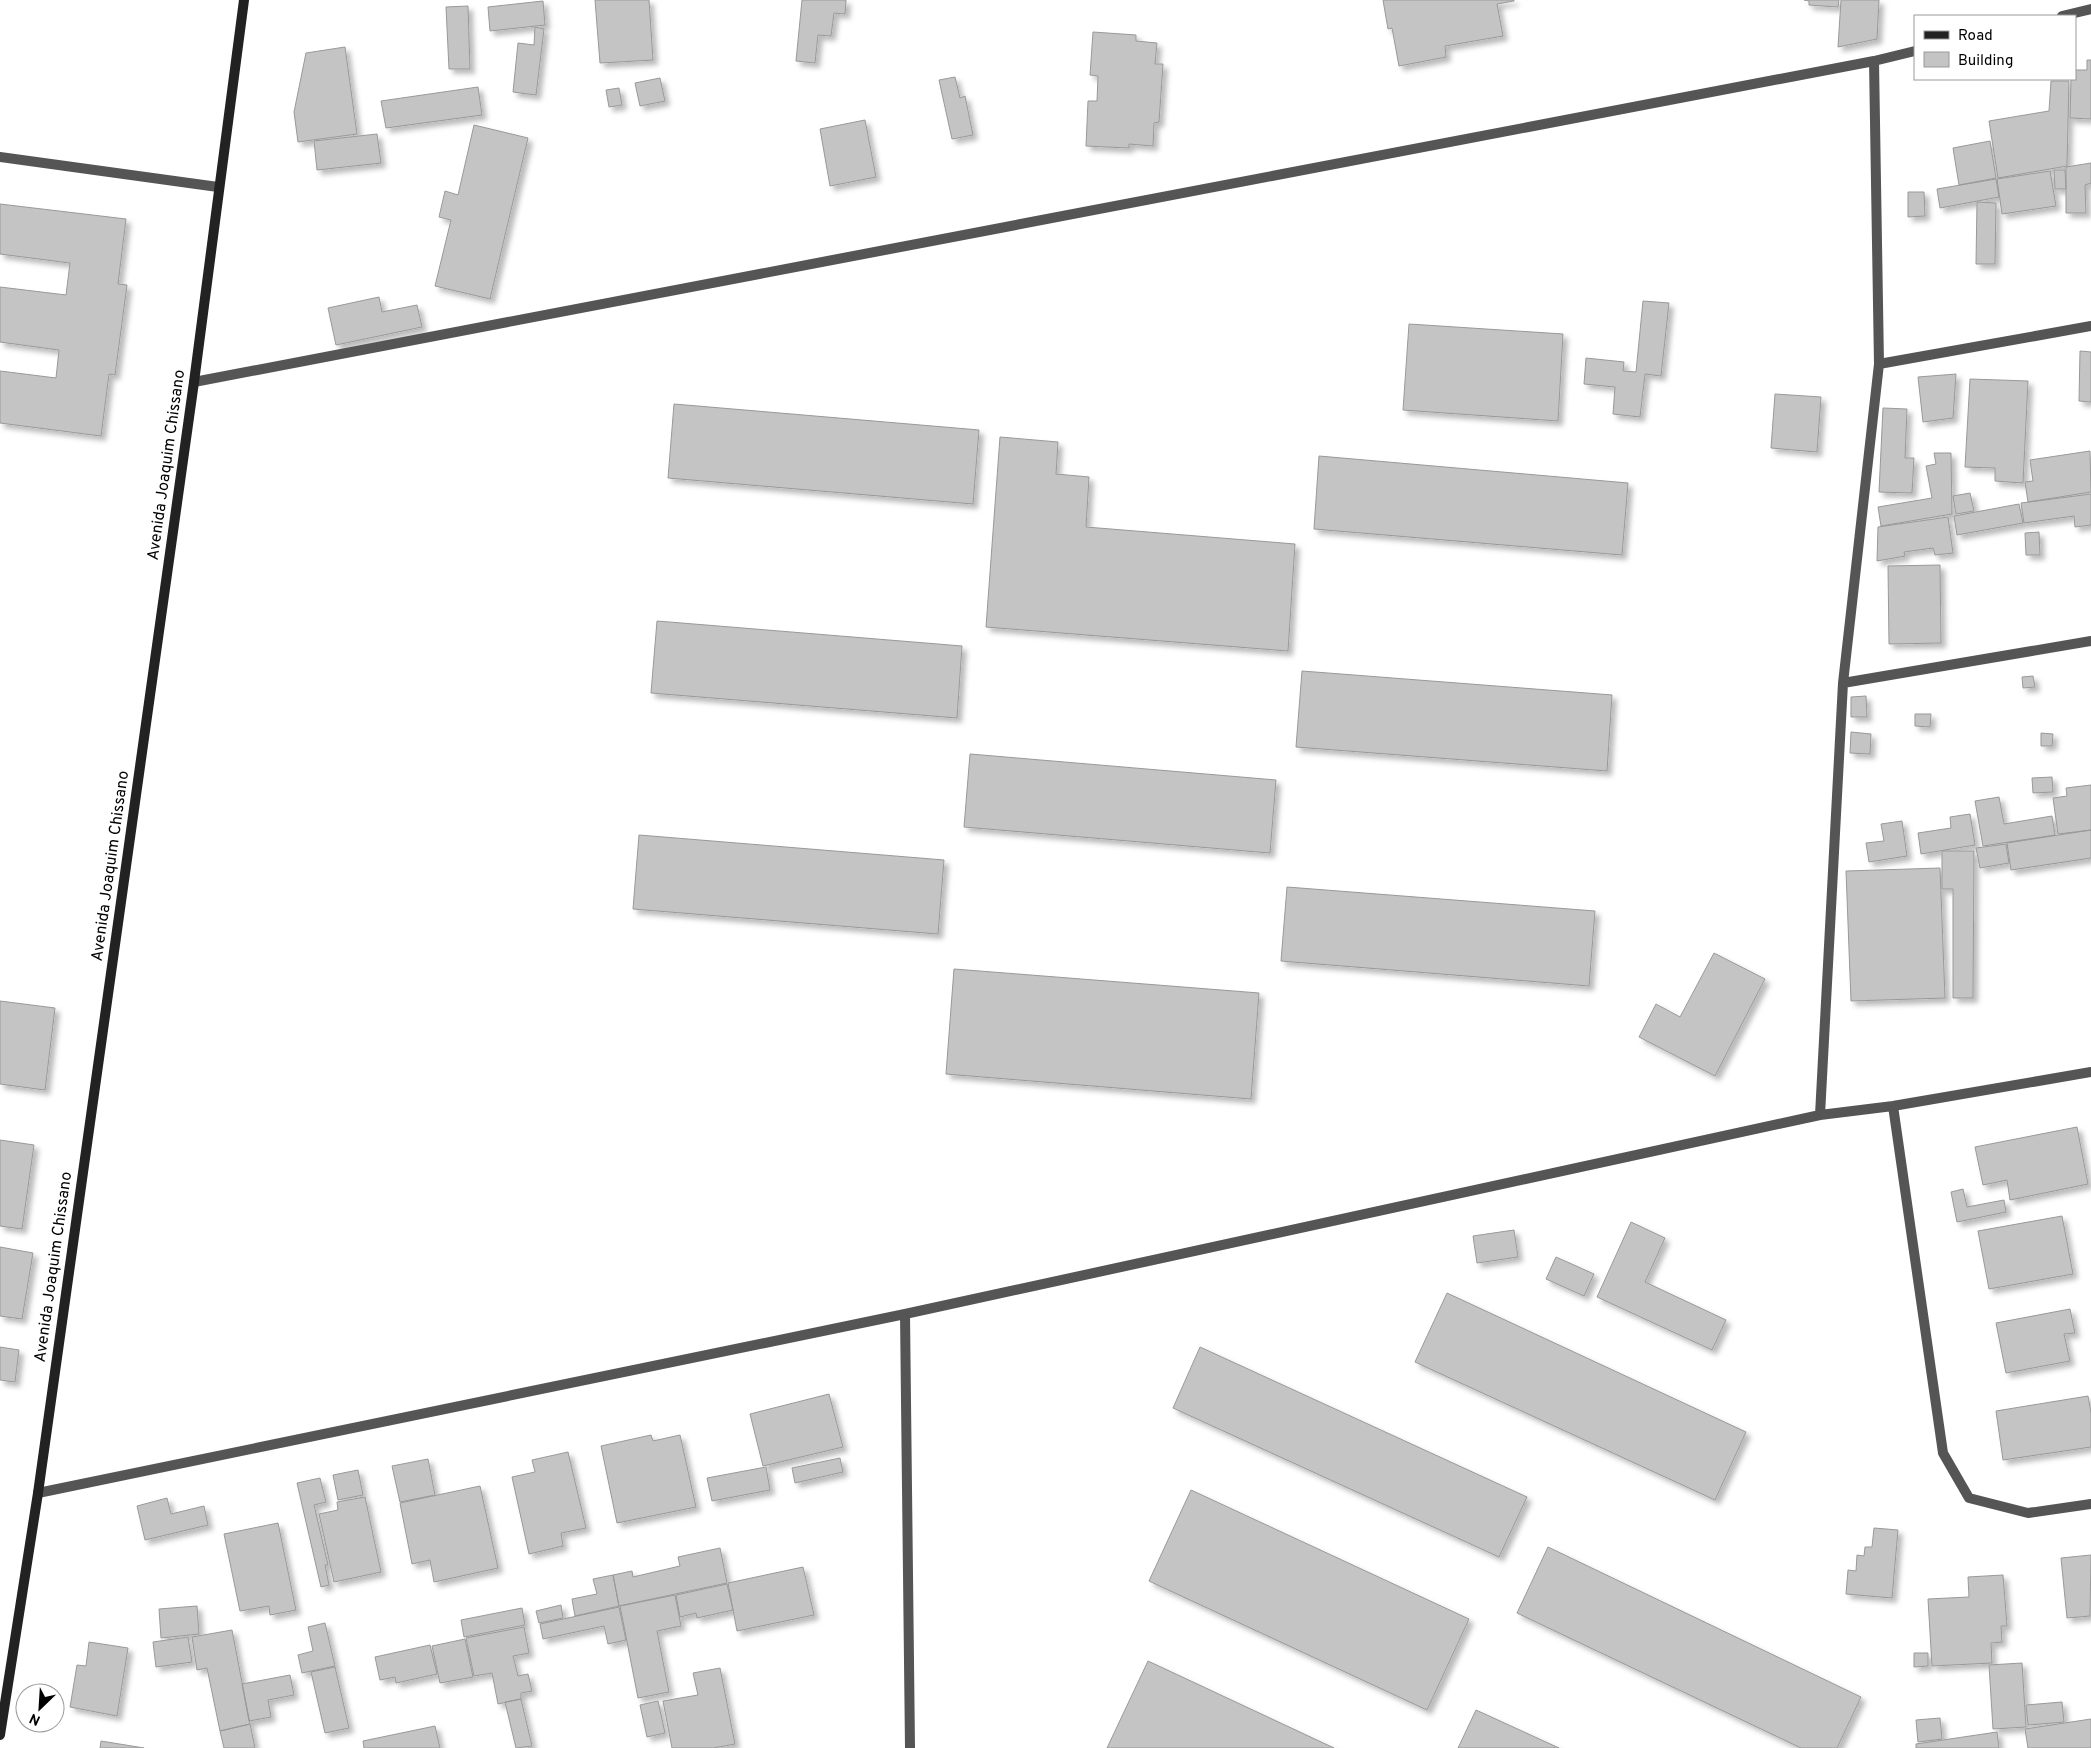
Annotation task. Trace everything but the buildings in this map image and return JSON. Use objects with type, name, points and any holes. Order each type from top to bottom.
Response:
[{"type":"street","name":"Avenida Joaquim Chissano","points":[[0,1735],[38,1494],[194,382],[218,186],[244,0]]},
{"type":"street","points":[[2066,15],[2091,9]]},
{"type":"street","points":[[194,382],[1874,61],[1914,51]]},
{"type":"street","points":[[1820,1115],[1843,683],[1879,364],[1874,61]]},
{"type":"street","points":[[0,157],[218,186]]},
{"type":"street","points":[[1879,364],[2091,326]]},
{"type":"street","points":[[1843,683],[2091,641]]},
{"type":"street","points":[[38,1494],[905,1314],[1820,1115],[1893,1106],[2091,1072]]},
{"type":"street","points":[[1893,1106],[1943,1453],[1969,1498],[2028,1513],[2091,1504]]},
{"type":"street","points":[[905,1314],[910,1748]]}]
